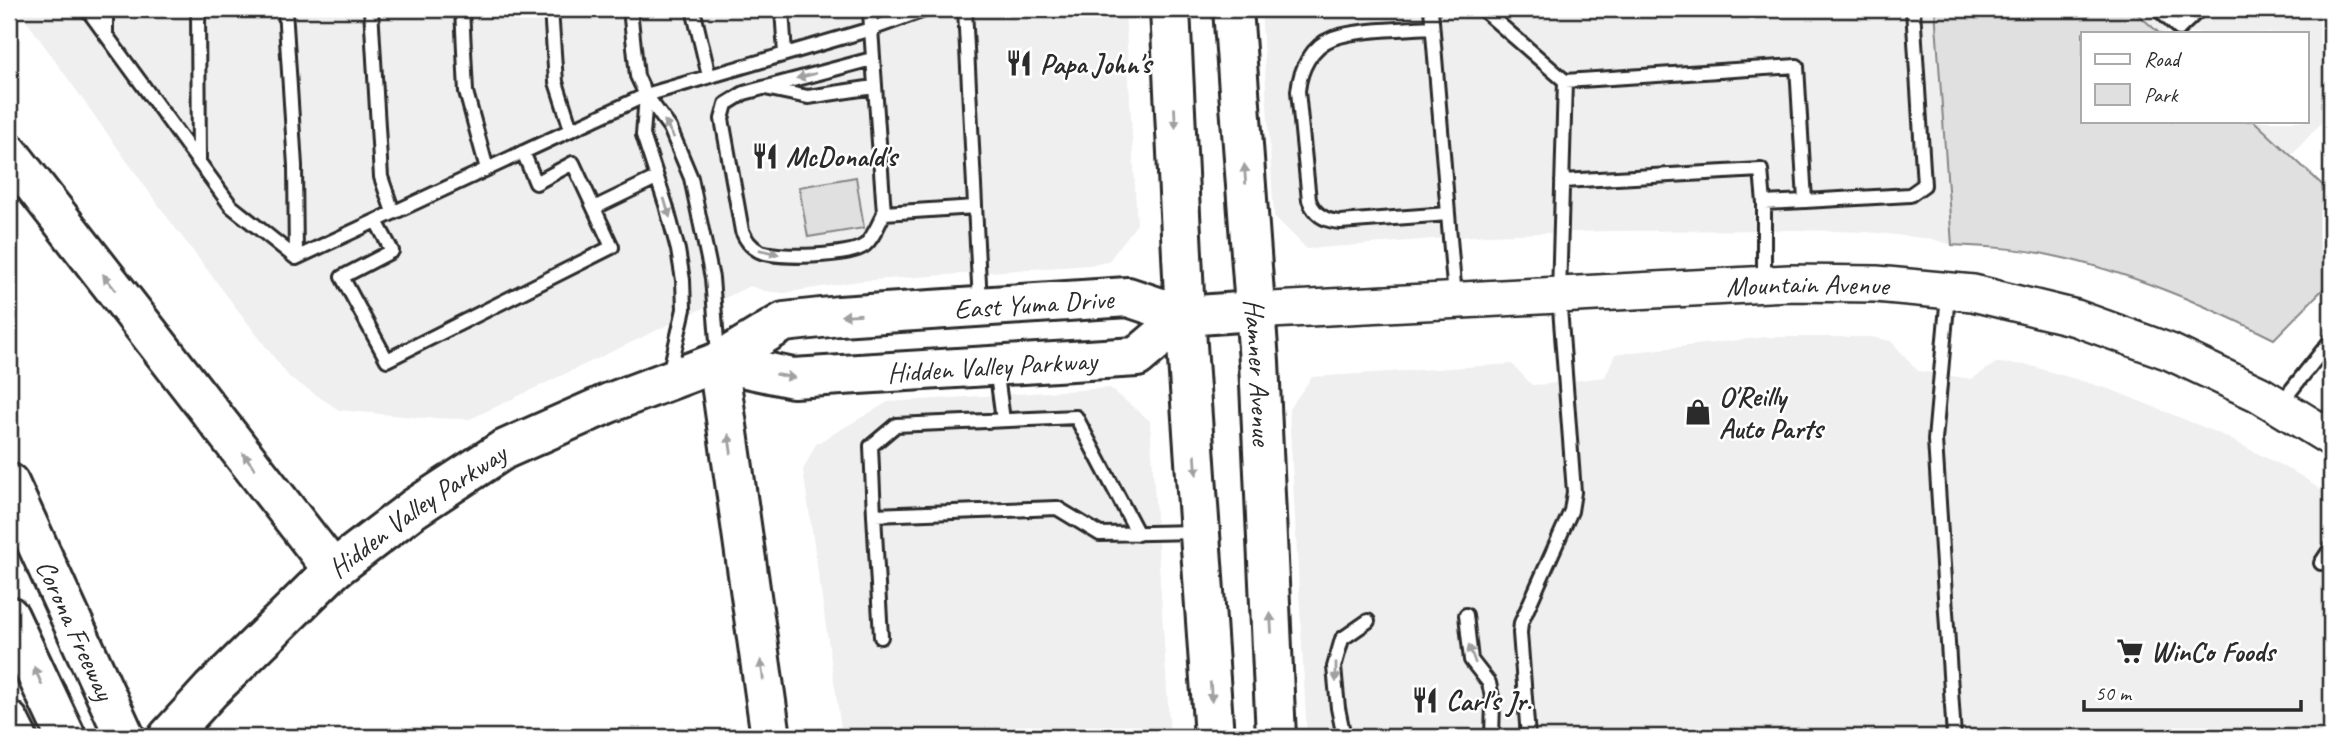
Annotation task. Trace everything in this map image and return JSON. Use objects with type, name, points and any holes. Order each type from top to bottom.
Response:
[{"type":"main road","points":[[1170,9],[1185,316],[1214,737]]},
{"type":"main road","name":"Hamner Avenue","points":[[1233,9],[1260,391],[1276,737]]},
{"type":"main road","points":[[9,153],[333,570]]},
{"type":"main road","name":"Mountain Avenue","points":[[1253,311],[1764,285],[1876,284],[1948,290],[1973,293],[2076,318],[2170,352],[2278,406],[2331,438]]},
{"type":"main road","name":"East Yuma Drive","points":[[920,311],[1128,297],[1185,316]]},
{"type":"main road","name":"Hidden Valley Parkway","points":[[168,737],[211,690],[333,570],[413,509],[503,450],[718,362],[784,323],[920,311]]},
{"type":"main road","points":[[1185,316],[1253,311]]},
{"type":"main road","name":"Hidden Valley Parkway","points":[[718,362],[793,378],[1137,357],[1185,316]]},
{"type":"main road","points":[[718,362],[771,737]]},
{"type":"main road","name":"Corona Freeway","points":[[9,483],[125,737]]},
{"type":"main road","points":[[9,616],[65,737]]},
{"type":"main road","points":[[9,721],[17,737]]},
{"type":"lane","points":[[87,9],[232,206],[296,258]]},
{"type":"lane","points":[[106,9],[106,35]]},
{"type":"lane","points":[[198,9],[199,161]]},
{"type":"lane","points":[[285,9],[295,166],[296,258]]},
{"type":"lane","points":[[371,9],[381,177],[393,212]]},
{"type":"lane","points":[[462,9],[466,92],[486,169]]},
{"type":"lane","points":[[551,9],[556,82],[571,129]]},
{"type":"lane","points":[[630,9],[637,76],[646,95],[670,128],[691,178],[712,278],[718,362]]},
{"type":"lane","points":[[693,9],[709,76]]},
{"type":"lane","points":[[782,9],[785,54]]},
{"type":"lane","points":[[870,9],[884,213],[864,246],[847,253],[761,252],[746,242],[742,231],[722,111],[726,104],[744,93],[872,59]]},
{"type":"lane","points":[[296,258],[646,95],[871,29],[927,9]]},
{"type":"lane","points":[[965,9],[981,307]]},
{"type":"lane","points":[[1431,9],[1455,301]]},
{"type":"lane","points":[[1482,9],[1565,81],[1797,66],[1805,201]]},
{"type":"lane","points":[[1764,204],[1910,195],[1924,185],[1913,9]]},
{"type":"lane","points":[[2158,9],[2179,29],[2200,9]]},
{"type":"lane","points":[[1432,27],[1333,38],[1309,57],[1300,77],[1298,91],[1309,200],[1320,216],[1340,222],[1448,214]]},
{"type":"lane","points":[[1528,737],[1521,623],[1567,521],[1574,492],[1559,295],[1565,81]]},
{"type":"lane","points":[[765,88],[808,97],[874,87]]},
{"type":"lane","points":[[646,95],[643,135],[678,250],[683,280],[684,309],[667,381]]},
{"type":"lane","points":[[376,220],[392,251],[342,277],[387,360],[612,247],[573,163],[536,183],[523,152]]},
{"type":"lane","points":[[1562,181],[1761,170],[1764,204],[1764,285]]},
{"type":"lane","points":[[594,208],[656,178]]},
{"type":"lane","points":[[884,213],[975,207]]},
{"type":"lane","points":[[1948,290],[1935,440],[1954,737]]},
{"type":"lane","points":[[2278,406],[2331,340]]},
{"type":"lane","points":[[996,366],[1003,420]]},
{"type":"lane","points":[[880,637],[871,446],[896,425],[1076,417],[1138,534]]},
{"type":"lane","points":[[874,515],[1057,508],[1100,534],[1200,531]]},
{"type":"lane","points":[[2321,563],[2331,548]]},
{"type":"lane","points":[[1465,615],[1471,660],[1489,683],[1493,702],[1492,737]]},
{"type":"lane","points":[[1344,737],[1334,667],[1342,639],[1368,621]]},
{"type":"shaded area","points":[[18,9],[1125,9],[1137,224],[1108,262],[1090,265],[859,281],[784,293],[750,286],[470,419],[423,418],[339,410],[289,377],[167,217]]},
{"type":"shaded area","points":[[1261,9],[1935,9],[1952,245],[1932,239],[1868,232],[1610,231],[1486,235],[1307,249],[1274,216]]},
{"type":"shaded area","points":[[2132,9],[2331,9],[2331,112],[2292,155],[2255,122],[2308,122],[2308,32],[2158,32]]},
{"type":"shaded area","points":[[1767,337],[1871,337],[1891,341],[1918,371],[1972,379],[1996,363],[2028,365],[2112,390],[2220,434],[2303,477],[2331,498],[2331,737],[1307,737],[1289,409],[1312,377],[1512,364],[1532,385],[1547,384],[1605,377],[1615,354]]},
{"type":"shaded area","points":[[1110,388],[1150,421],[1170,737],[842,735],[803,470],[816,444],[888,402]]},
{"type":"green space","points":[[1935,9],[2132,9],[2158,32],[2081,32],[2081,122],[2255,122],[2331,193],[2331,281],[2274,339],[2194,302],[2111,271],[2029,251],[1952,245]]},
{"type":"green space","points":[[856,177],[864,228],[808,237],[799,187]]},
{"type":"place","name":"Papa John's","points":[[1019,63]]},
{"type":"place","name":"McDonald's","points":[[765,156]]},
{"type":"place","name":"O'Reilly Auto Parts","points":[[1698,412]]},
{"type":"place","name":"WinCo Foods","points":[[2130,651]]},
{"type":"place","name":"Carl's Jr.","points":[[1425,700]]}]
